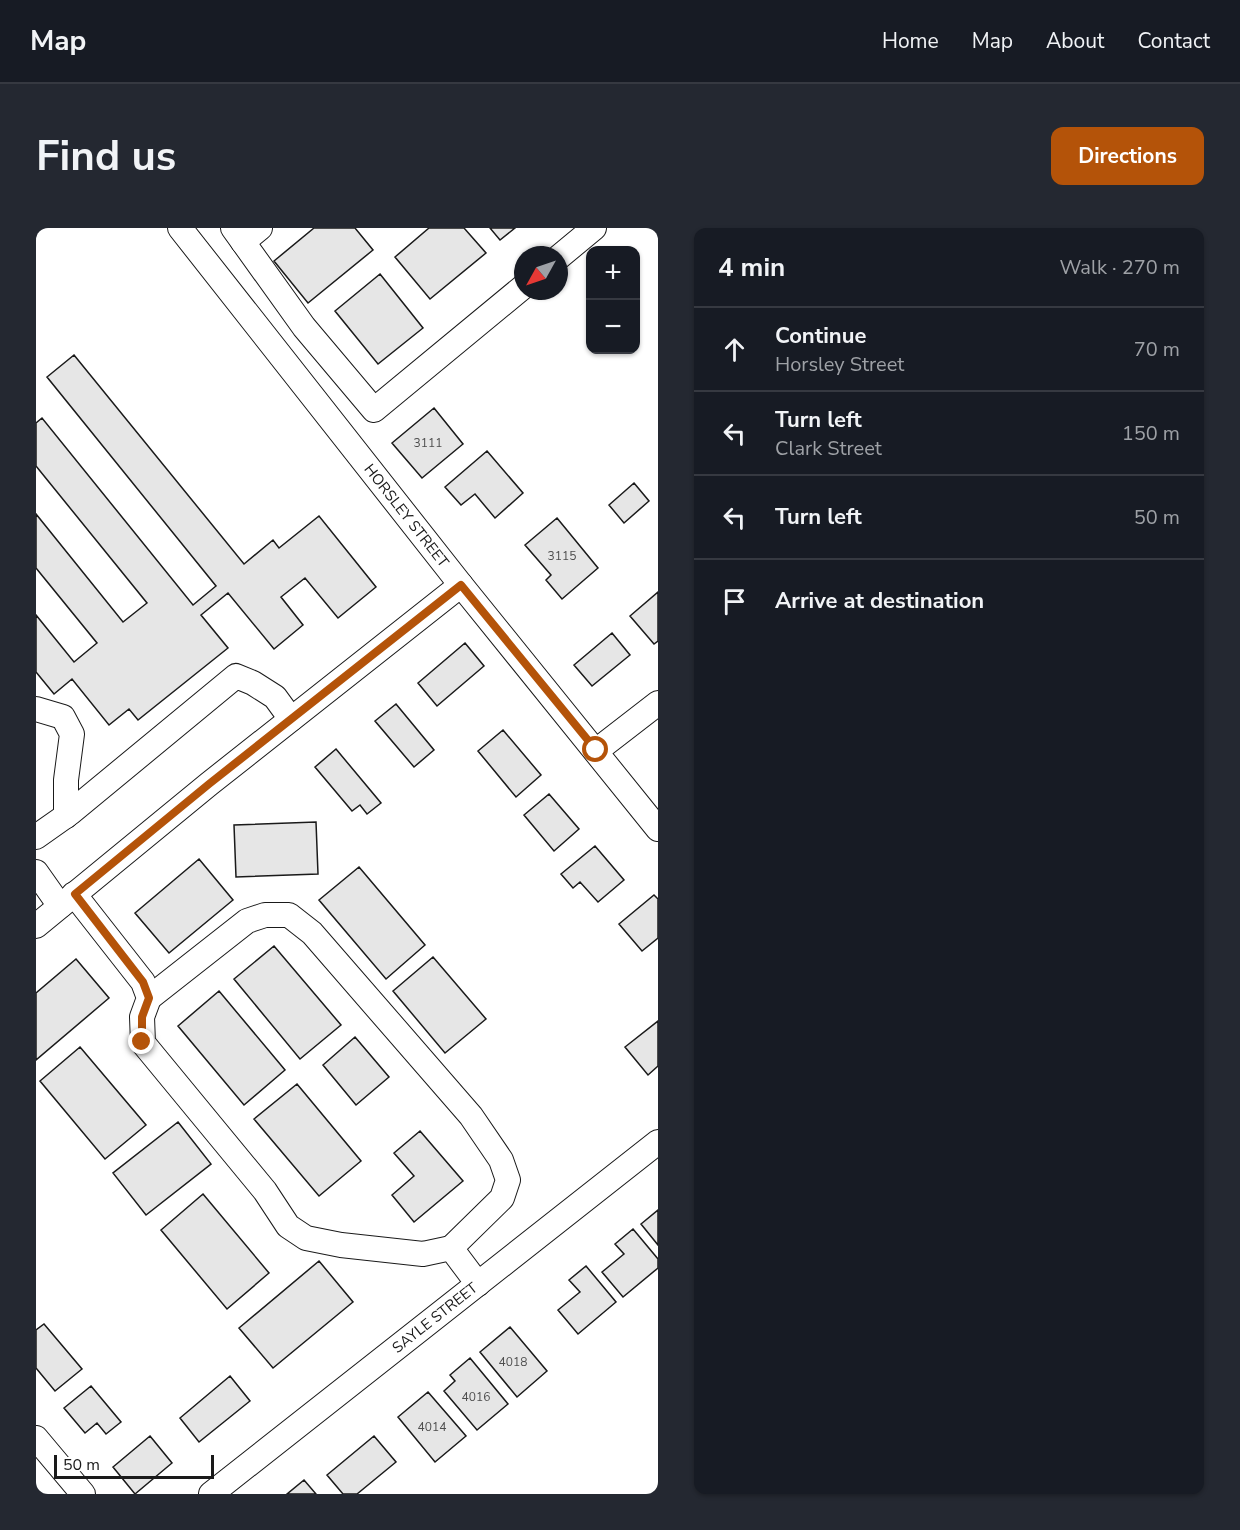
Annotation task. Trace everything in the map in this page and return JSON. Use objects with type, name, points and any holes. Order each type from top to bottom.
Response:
[{"type":"street","name":"HORSLEY STREET","points":[[180,228],[461,585],[658,829]]},
{"type":"street","points":[[568,250],[594,228]]},
{"type":"street","points":[[246,233],[304,327],[374,410],[514,294]]},
{"type":"street","points":[[36,926],[209,784],[461,585]]},
{"type":"street","points":[[36,837],[66,816],[236,676],[253,683],[275,697],[291,719]]},
{"type":"street","points":[[596,750],[658,703]]},
{"type":"street","points":[[36,709],[63,717],[72,734],[66,780],[66,816]]},
{"type":"street","points":[[36,872],[68,900],[143,982],[149,998]]},
{"type":"street","points":[[265,915],[289,915],[312,933],[471,1116],[501,1160],[508,1180],[502,1198],[451,1248],[423,1254],[341,1245],[306,1238],[288,1226],[265,1191],[142,1042],[142,1017],[149,998],[247,921],[265,915]]},
{"type":"street","name":"SAYLE STREET","points":[[212,1494],[658,1142]]},
{"type":"street","points":[[451,1248],[478,1284]]},
{"type":"street","points":[[36,1438],[83,1494]]},
{"type":"building","points":[[314,228],[355,228],[373,250],[308,303],[274,261]]},
{"type":"building","points":[[429,228],[464,228],[486,253],[430,299],[395,257]]},
{"type":"building","points":[[490,228],[515,228],[500,240]]},
{"type":"building","points":[[380,274],[423,328],[378,364],[335,311]]},
{"type":"building","points":[[74,355],[244,564],[273,540],[279,548],[319,516],[376,587],[338,618],[305,578],[281,597],[303,625],[274,649],[228,593],[201,615],[228,648],[138,720],[129,709],[109,725],[72,679],[54,694],[36,672],[36,615],[74,662],[97,643],[36,568],[36,514],[123,622],[147,603],[36,466],[36,423],[42,418],[193,605],[216,586],[47,377]]},
{"type":"building","points":[[434,408],[463,444],[422,478],[392,443]]},
{"type":"building","points":[[487,451],[523,493],[495,518],[475,494],[461,505],[445,487]]},
{"type":"building","points":[[634,483],[649,501],[624,523],[609,505]]},
{"type":"building","points":[[557,518],[598,568],[562,599],[546,580],[551,575],[525,545]]},
{"type":"building","points":[[658,592],[658,641],[654,644],[630,616]]},
{"type":"building","points":[[612,633],[630,655],[592,686],[574,665]]},
{"type":"building","points":[[465,643],[484,666],[437,706],[418,683]]},
{"type":"building","points":[[396,704],[434,750],[414,767],[375,721]]},
{"type":"building","points":[[503,730],[541,775],[516,797],[478,751]]},
{"type":"building","points":[[336,749],[381,803],[367,814],[360,805],[352,811],[315,767]]},
{"type":"building","points":[[549,794],[579,829],[554,851],[524,815]]},
{"type":"building","points":[[316,822],[318,874],[236,877],[234,825]]},
{"type":"building","points":[[595,846],[624,880],[598,902],[580,882],[573,888],[561,874]]},
{"type":"building","points":[[199,859],[233,900],[169,953],[135,913]]},
{"type":"building","points":[[359,867],[425,945],[386,979],[319,900]]},
{"type":"building","points":[[654,895],[658,899],[658,938],[642,951],[619,924]]},
{"type":"building","points":[[274,946],[341,1025],[300,1059],[234,979]]},
{"type":"building","points":[[433,957],[486,1019],[445,1053],[393,991]]},
{"type":"building","points":[[76,959],[109,998],[36,1060],[36,993]]},
{"type":"building","points":[[219,991],[285,1070],[244,1105],[178,1026]]},
{"type":"building","points":[[658,1021],[658,1066],[648,1075],[625,1047]]},
{"type":"building","points":[[355,1037],[389,1077],[356,1105],[323,1065]]},
{"type":"building","points":[[80,1047],[146,1125],[105,1159],[40,1081]]},
{"type":"building","points":[[297,1084],[361,1161],[319,1196],[254,1119]]},
{"type":"building","points":[[178,1122],[211,1164],[146,1215],[113,1173]]},
{"type":"building","points":[[420,1131],[463,1181],[414,1222],[392,1195],[414,1176],[394,1153]]},
{"type":"building","points":[[203,1194],[269,1273],[227,1309],[161,1230]]},
{"type":"building","points":[[658,1210],[658,1245],[641,1224]]},
{"type":"building","points":[[633,1229],[658,1259],[658,1268],[623,1297],[602,1272],[624,1254],[615,1244]]},
{"type":"building","points":[[319,1261],[353,1302],[273,1368],[239,1328]]},
{"type":"building","points":[[586,1266],[616,1302],[578,1334],[558,1310],[580,1292],[569,1280]]},
{"type":"building","points":[[44,1324],[82,1369],[55,1391],[36,1368],[36,1330]]},
{"type":"building","points":[[510,1327],[547,1371],[517,1397],[480,1352]]},
{"type":"building","points":[[470,1358],[508,1404],[477,1430],[444,1391],[455,1381],[450,1375]]},
{"type":"building","points":[[230,1376],[250,1401],[199,1442],[180,1418]]},
{"type":"building","points":[[91,1386],[121,1422],[106,1434],[97,1423],[85,1433],[64,1408]]},
{"type":"building","points":[[428,1392],[466,1436],[435,1462],[398,1417]]},
{"type":"building","points":[[150,1436],[172,1463],[135,1494],[113,1467]]},
{"type":"building","points":[[374,1436],[396,1462],[357,1494],[343,1494],[327,1475]]},
{"type":"building","points":[[304,1480],[316,1494],[287,1494]]},
{"type":"route","points":[[142,1042],[142,1017],[149,998],[143,982],[75,894],[209,784],[461,585],[596,750]]}]
